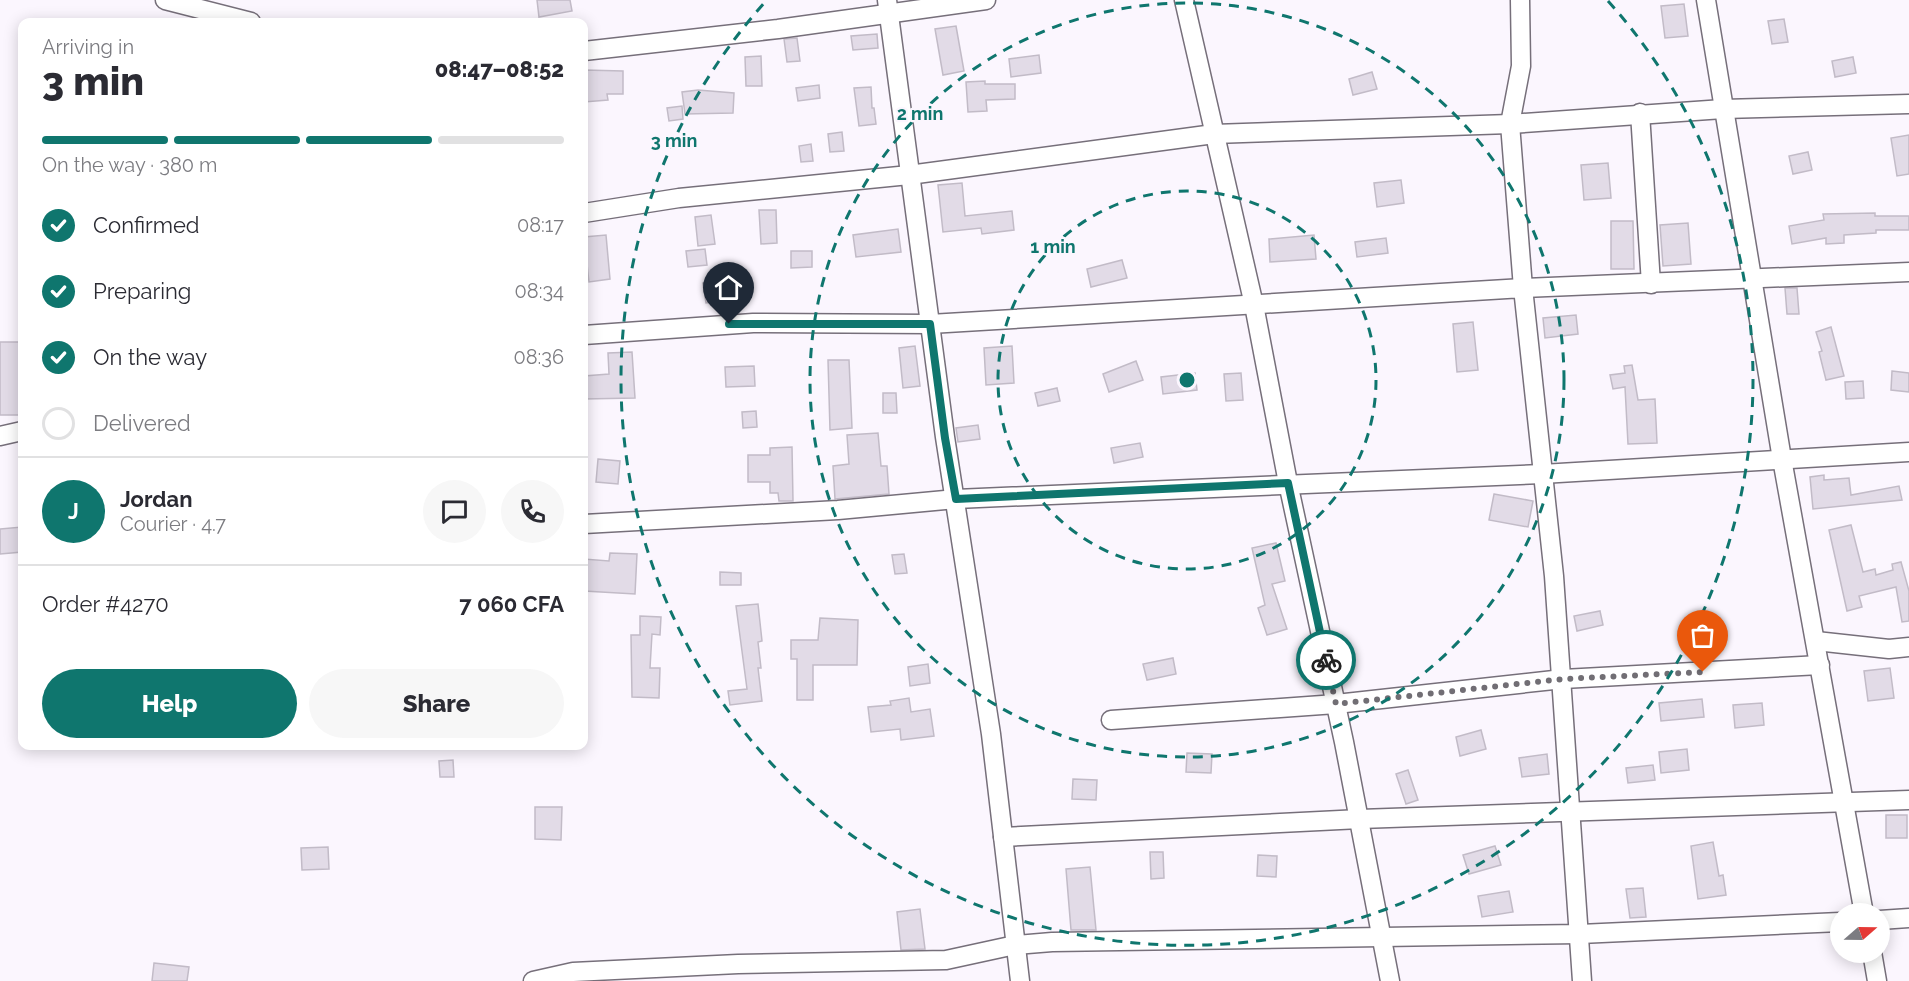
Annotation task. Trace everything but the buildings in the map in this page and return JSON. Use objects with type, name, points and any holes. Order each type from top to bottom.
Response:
[{"type":"street","points":[[165,0],[235,18]]},
{"type":"street","points":[[588,51],[778,29],[888,6],[986,0]]},
{"type":"street","points":[[1184,0],[1254,305],[1288,483],[1383,936],[1390,981]]},
{"type":"street","points":[[1520,0],[1521,66],[1510,124],[1522,288],[1563,679],[1582,981]]},
{"type":"street","points":[[1706,0],[1754,278],[1782,459],[1862,903]]},
{"type":"street","points":[[888,6],[945,438],[991,734],[1020,981]]},
{"type":"street","points":[[588,212],[679,198],[909,175],[1214,134],[1510,124],[1640,113],[1723,109],[1909,104]]},
{"type":"street","points":[[1640,113],[1651,284]]},
{"type":"street","points":[[588,334],[753,323],[930,324],[1522,288],[1909,272]]},
{"type":"street","points":[[0,436],[18,432]]},
{"type":"street","points":[[588,524],[838,510],[956,499],[1288,483],[1542,474],[1909,452]]},
{"type":"street","points":[[1815,640],[1889,649],[1909,647]]},
{"type":"street","points":[[1111,720],[1336,704],[1563,679],[1820,665]]},
{"type":"street","points":[[1003,837],[1359,819],[1909,800]]},
{"type":"street","points":[[1890,919],[1909,918]]},
{"type":"street","points":[[533,981],[573,972],[738,964],[946,960],[1015,945],[1383,936],[1580,934],[1830,922]]},
{"type":"street","points":[[1874,963],[1877,981]]},
{"type":"way so far","points":[[1326,660],[1336,704],[1563,679],[1703,672]]},
{"type":"route","points":[[729,324],[930,324],[945,438],[956,499],[1288,483],[1326,660]]}]
